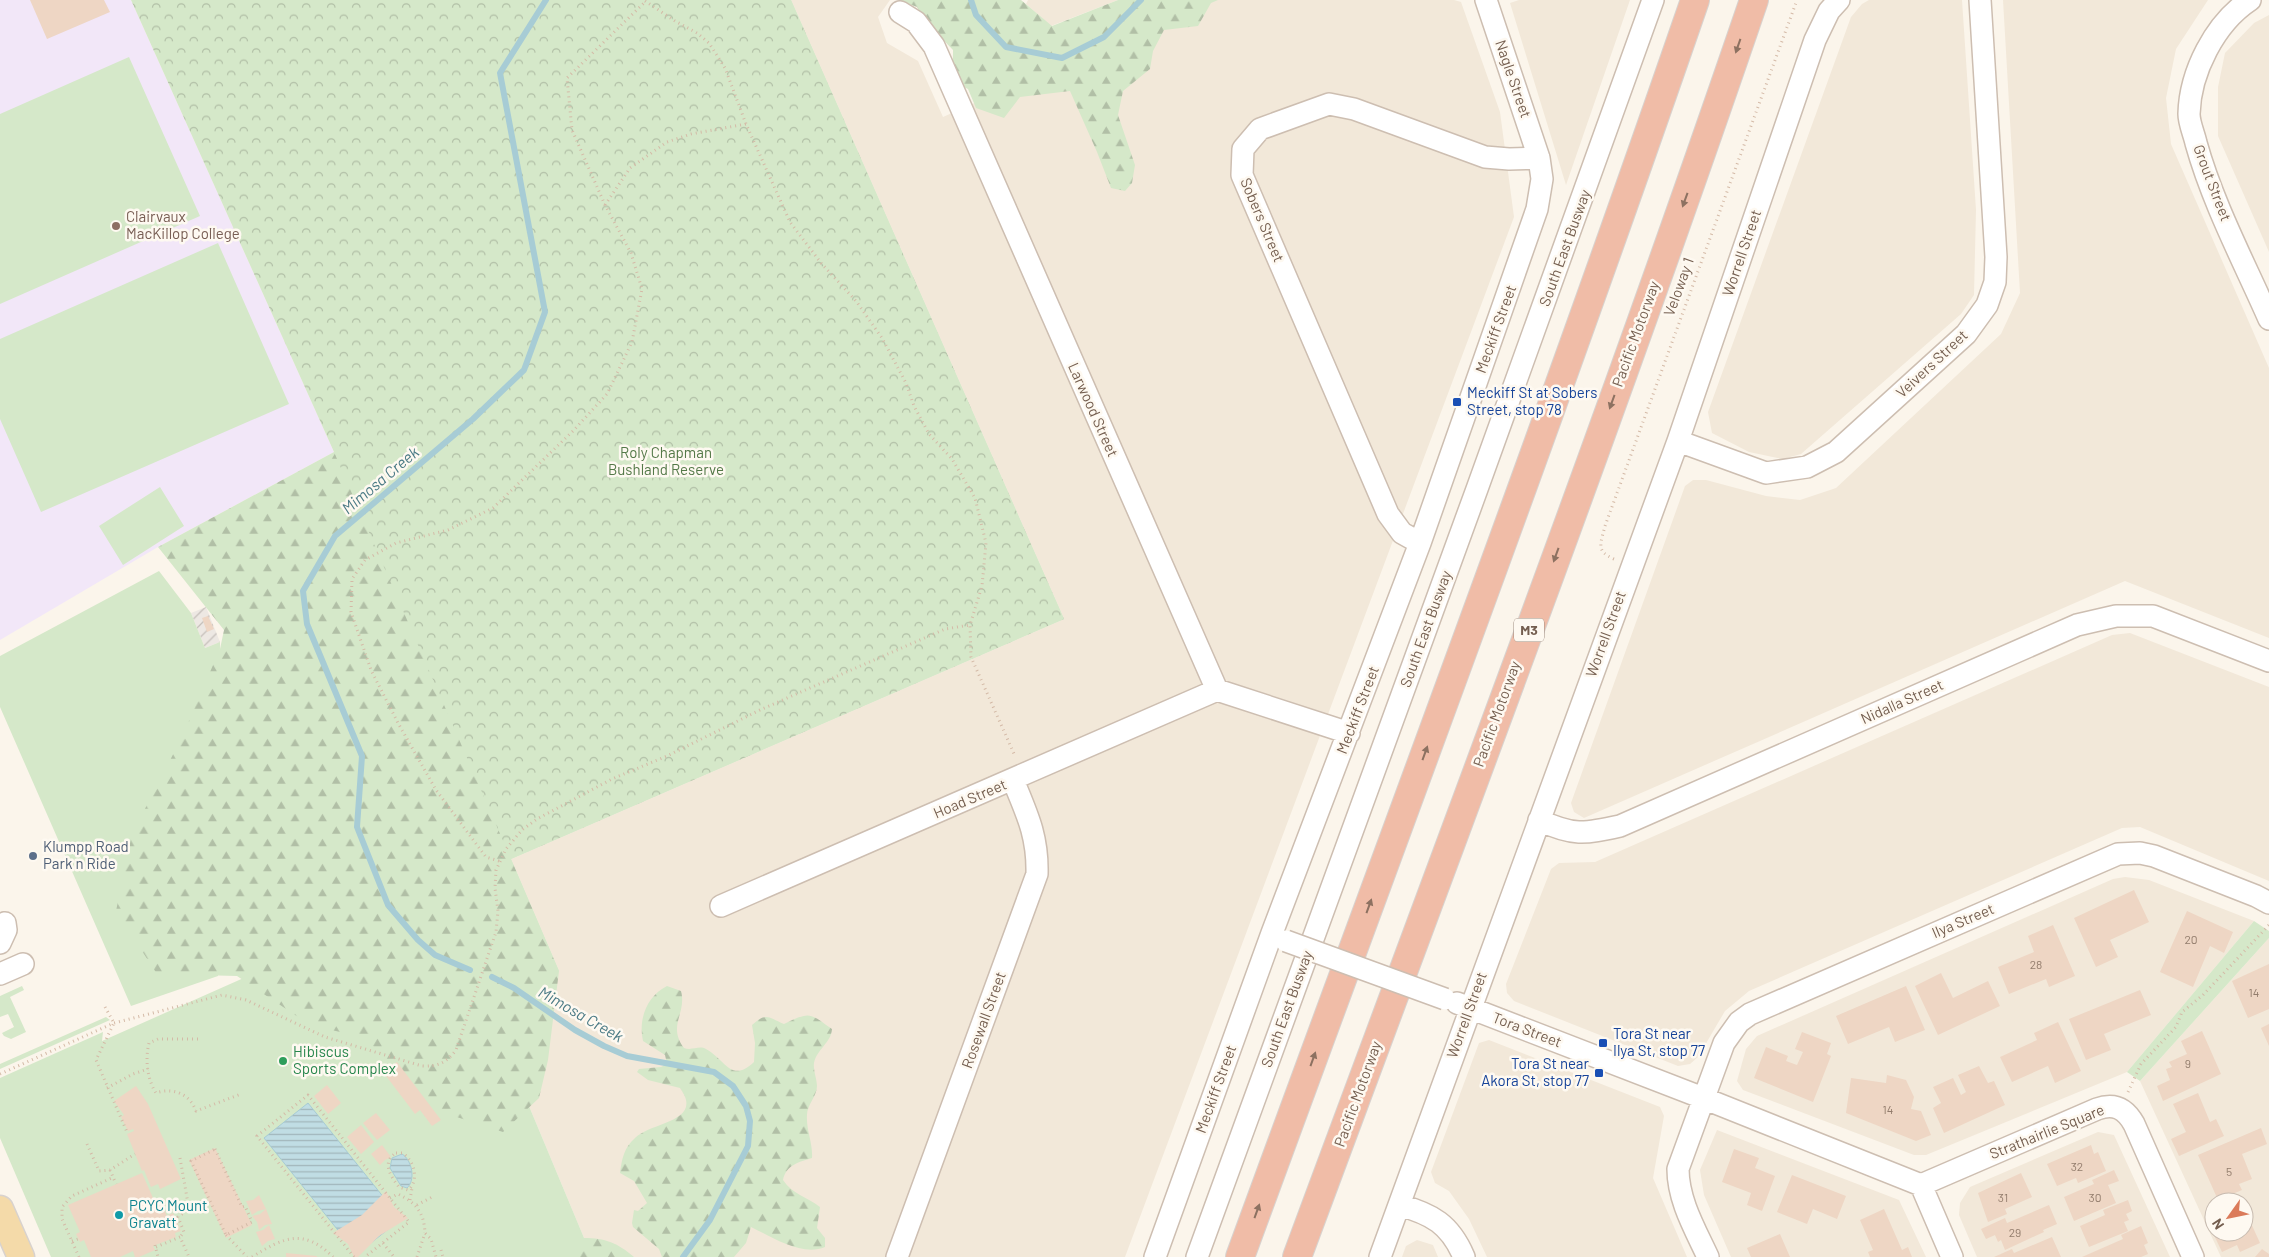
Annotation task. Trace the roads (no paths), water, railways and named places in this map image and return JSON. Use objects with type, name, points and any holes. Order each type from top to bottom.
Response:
[{"type":"highway","points":[[1240,1257],[1485,588],[1645,145],[1695,0]]},
{"type":"highway","name":"Pacific Motorway","points":[[1297,1257],[1570,517],[1708,136],[1754,0]]},
{"type":"main road","points":[[0,1209],[21,1257]]},
{"type":"street","name":"Nagle Street","points":[[1486,0],[1539,158]]},
{"type":"street","name":"South East Busway","points":[[1197,1257],[1474,499],[1626,80],[1653,0]]},
{"type":"street","name":"Veivers Street","points":[[1678,441],[1766,473],[1807,467],[1836,452],[1966,334],[1987,304],[1995,282],[1996,257],[1980,0]]},
{"type":"street","name":"Grout Street","points":[[2250,0],[2237,8],[2212,40],[2193,80],[2189,115],[2204,170],[2269,319]]},
{"type":"street","name":"Worrell Street","points":[[1380,1257],[1630,567],[1678,441],[1815,40],[1834,6]]},
{"type":"street","name":"Larwood Street","points":[[900,12],[916,22],[934,46],[1217,690]]},
{"type":"street","name":"Sobers Street","points":[[1420,543],[1402,533],[1388,514],[1242,175],[1243,149],[1260,129],[1329,104],[1354,109],[1485,157],[1509,159],[1539,158]]},
{"type":"street","name":"Meckiff Street","points":[[1155,1257],[1278,939],[1349,733],[1420,543],[1533,225],[1540,195],[1541,168],[1539,158]]},
{"type":"street","name":"Nidalla Street","points":[[1539,820],[1566,831],[1588,833],[1620,826],[2077,625],[2116,616],[2153,616],[2269,660]]},
{"type":"street","points":[[1217,690],[1349,733]]},
{"type":"street","name":"Hoad Street","points":[[722,906],[1217,690]]},
{"type":"street","name":"Rosewall Street","points":[[897,1257],[1037,874],[1038,850],[1018,778]]},
{"type":"street","name":"Ilya Street","points":[[1708,1257],[1683,1202],[1678,1179],[1680,1159],[1724,1043],[1739,1022],[1750,1014],[2118,854],[2140,853],[2154,856],[2256,896],[2269,903]]},
{"type":"street","name":"Tora Street","points":[[1278,939],[1470,1008],[1703,1098],[1920,1185]]},
{"type":"street","points":[[0,974],[23,964]]},
{"type":"street","name":"Strathairlie Square","points":[[1920,1185],[2097,1108],[2113,1106],[2119,1108],[2130,1117],[2134,1124],[2193,1257]]},
{"type":"street","points":[[1920,1185],[1952,1257]]},
{"type":"street","points":[[1399,1205],[1424,1212],[1446,1227],[1464,1257]]},
{"type":"water","points":[[308,1103],[401,1219],[357,1254],[264,1138]]},
{"type":"water","points":[[402,1154],[412,1170],[410,1184],[407,1188],[401,1186],[390,1168],[392,1158]]},
{"type":"waterway","name":"Mimosa Creek","points":[[470,970],[435,955],[418,940],[388,905],[357,827],[362,756],[307,624],[303,591],[335,536],[473,419],[524,370],[545,312],[500,73],[546,0]]},
{"type":"waterway","name":"Mimosa Creek","points":[[971,0],[976,15],[1006,47],[1062,58],[1104,37],[1141,0]]},
{"type":"waterway","name":"Mimosa Creek","points":[[492,977],[514,988],[575,1030],[604,1046],[627,1056],[714,1072],[733,1086],[746,1106],[750,1121],[748,1146],[710,1220],[683,1257]]},
{"type":"place","name":"Clairvaux MacKillop College","points":[[116,226]]},
{"type":"place","name":"Meckiff St at Sobers Street, stop 78","points":[[1457,402]]},
{"type":"place","name":"Klumpp Road Park n Ride","points":[[33,856]]},
{"type":"place","name":"Tora St near Ilya St, stop 77","points":[[1603,1043]]},
{"type":"place","name":"Hibiscus Sports Complex","points":[[283,1061]]},
{"type":"place","name":"Tora St near Akora St, stop 77","points":[[1599,1073]]},
{"type":"place","name":"PCYC Mount Gravatt","points":[[119,1215]]},
{"type":"park label","name":"Roly Chapman Bushland Reserve","points":[[666,462]]}]
